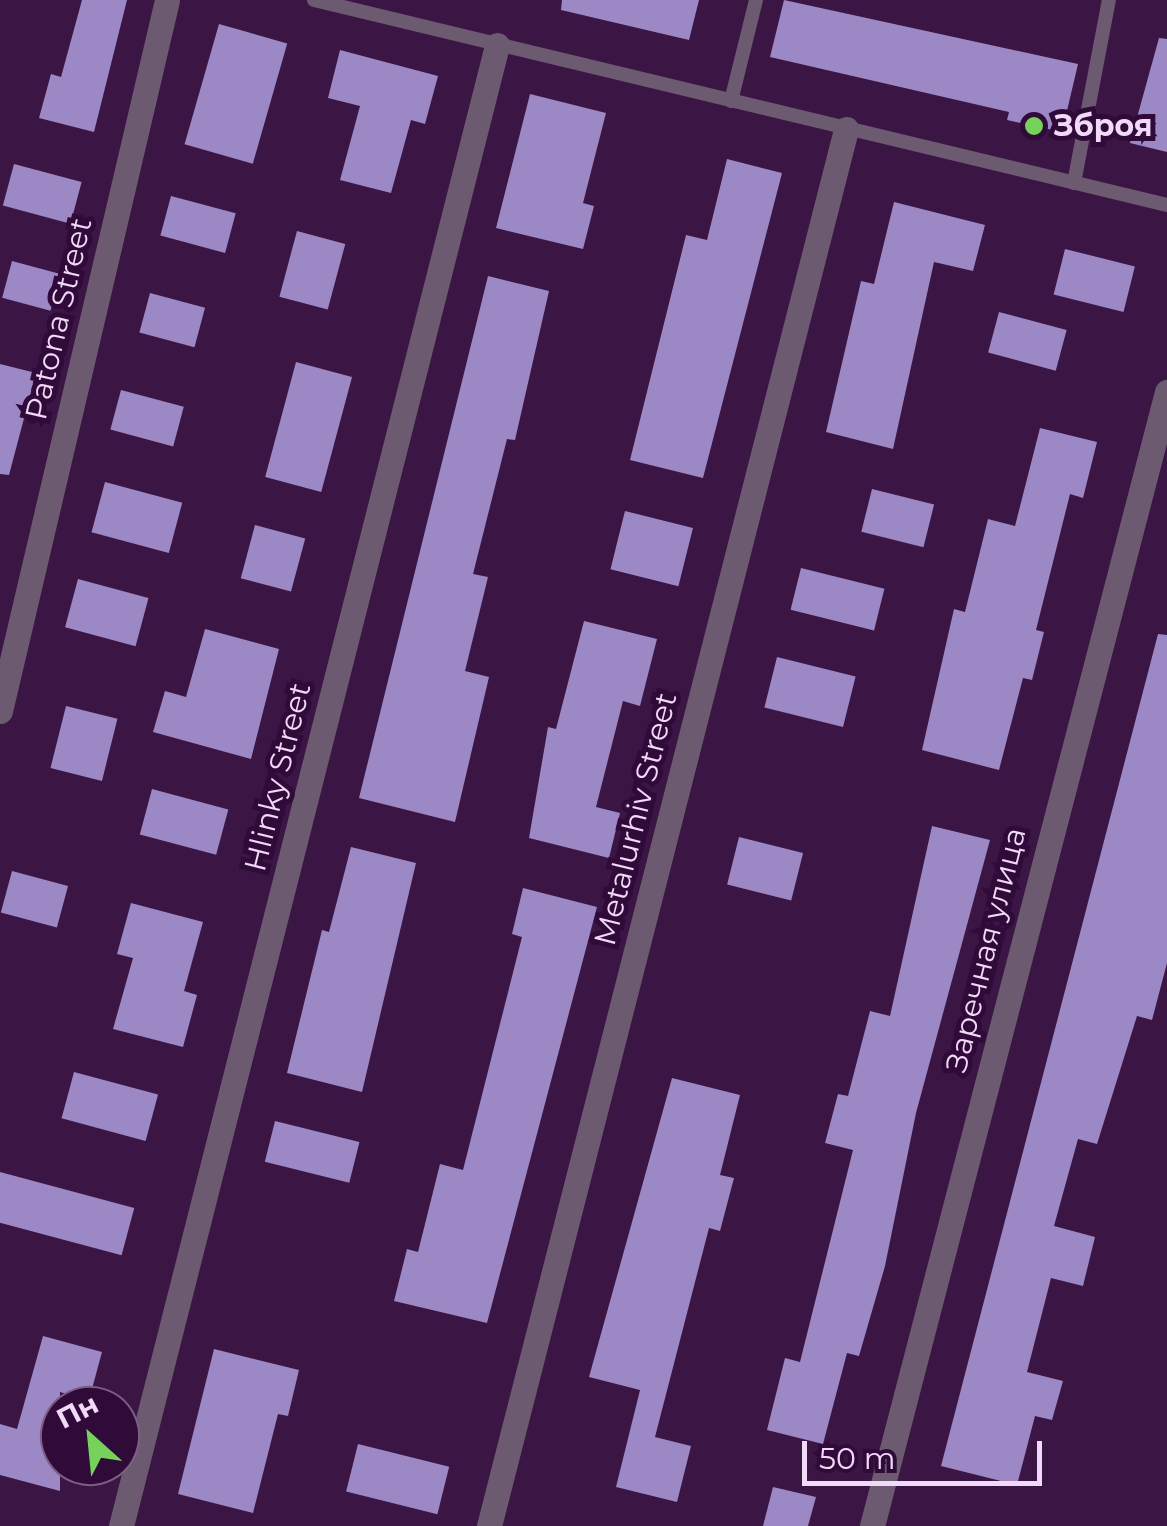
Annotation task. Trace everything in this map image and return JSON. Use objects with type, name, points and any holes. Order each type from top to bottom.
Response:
[{"type":"street","name":"Patona Street","points":[[0,711],[167,0]]},
{"type":"street","name":"Hlinky Street","points":[[121,1526],[497,45]]},
{"type":"street","name":"Metalurhiv Street","points":[[489,1526],[846,128]]},
{"type":"street","name":"Заречная улица","points":[[872,1526],[1167,392]]},
{"type":"lane","points":[[314,0],[1167,205]]},
{"type":"lane","points":[[732,101],[756,0]]},
{"type":"lane","points":[[1074,183],[1109,0]]},
{"type":"building","points":[[82,0],[127,0],[94,132],[39,118],[51,74],[61,77]]},
{"type":"building","points":[[562,0],[699,0],[689,40],[561,10]]},
{"type":"building","points":[[784,0],[1078,64],[1062,132],[1007,120],[1009,112],[770,57]]},
{"type":"building","points":[[219,24],[287,44],[253,164],[185,144]]},
{"type":"building","points":[[1159,38],[1167,39],[1167,152],[1130,143]]},
{"type":"building","points":[[340,50],[438,76],[425,124],[411,120],[391,193],[340,180],[360,106],[328,98]]},
{"type":"building","points":[[530,94],[606,113],[583,203],[594,206],[583,249],[496,228]]},
{"type":"building","points":[[727,159],[782,173],[703,478],[630,460],[686,235],[707,240]]},
{"type":"building","points":[[14,164],[82,182],[70,224],[3,206]]},
{"type":"building","points":[[171,196],[236,213],[225,253],[160,236]]},
{"type":"building","points":[[894,202],[985,225],[973,271],[934,262],[893,449],[826,432],[861,281],[874,284]]},
{"type":"building","points":[[297,231],[345,244],[328,310],[279,297]]},
{"type":"building","points":[[1065,249],[1135,266],[1123,312],[1054,295]]},
{"type":"building","points":[[12,261],[60,274],[50,311],[2,298]]},
{"type":"building","points":[[488,276],[549,291],[515,440],[507,439],[473,574],[488,577],[465,671],[489,677],[455,822],[359,798]]},
{"type":"building","points":[[150,293],[205,308],[194,347],[139,333]]},
{"type":"building","points":[[999,312],[1067,330],[1056,371],[988,353]]},
{"type":"building","points":[[296,362],[352,377],[321,492],[265,477]]},
{"type":"building","points":[[0,364],[36,373],[9,475],[0,474]]},
{"type":"building","points":[[121,390],[184,407],[173,446],[110,430]]},
{"type":"building","points":[[1040,428],[1097,442],[1083,498],[1070,494],[1036,630],[1044,632],[1032,680],[1023,678],[999,770],[922,750],[954,609],[965,612],[988,519],[1015,526]]},
{"type":"building","points":[[105,482],[182,503],[169,553],[92,532]]},
{"type":"building","points":[[872,489],[934,504],[923,547],[861,532]]},
{"type":"building","points":[[625,511],[693,528],[678,586],[610,569]]},
{"type":"building","points":[[255,525],[305,538],[291,592],[241,578]]},
{"type":"building","points":[[801,568],[884,589],[874,631],[791,610]]},
{"type":"building","points":[[78,579],[149,598],[136,646],[65,627]]},
{"type":"building","points":[[584,621],[657,639],[640,706],[623,701],[596,807],[620,813],[609,858],[529,838],[548,727],[556,729]]},
{"type":"building","points":[[205,629],[279,649],[251,759],[153,732],[165,691],[186,697]]},
{"type":"building","points":[[1158,634],[1167,635],[1167,963],[1152,1020],[1137,1016],[1097,1144],[1078,1139],[1054,1226],[1095,1237],[1083,1286],[1051,1278],[1027,1372],[1063,1381],[1052,1420],[1035,1416],[1017,1485],[941,1466]]},
{"type":"building","points":[[777,657],[856,677],[843,727],[764,707]]},
{"type":"building","points":[[66,706],[117,719],[102,781],[51,768]]},
{"type":"building","points":[[152,789],[228,809],[216,855],[140,834]]},
{"type":"building","points":[[932,826],[990,840],[916,1113],[885,1266],[859,1356],[847,1353],[823,1444],[767,1430],[785,1358],[800,1362],[853,1150],[825,1143],[838,1094],[848,1096],[870,1011],[890,1016]]},
{"type":"building","points":[[739,837],[803,853],[791,901],[727,885]]},
{"type":"building","points":[[351,847],[416,863],[362,1092],[287,1073],[322,930],[329,932]]},
{"type":"building","points":[[12,871],[68,886],[57,928],[1,913]]},
{"type":"building","points":[[523,888],[597,907],[487,1323],[394,1301],[407,1249],[418,1252],[440,1164],[463,1170],[522,937],[512,934]]},
{"type":"building","points":[[131,903],[203,922],[184,991],[197,995],[183,1047],[113,1029],[133,958],[117,954]]},
{"type":"building","points":[[74,1072],[158,1095],[146,1141],[62,1118]]},
{"type":"building","points":[[672,1078],[740,1095],[720,1175],[734,1178],[720,1231],[709,1228],[655,1437],[691,1446],[677,1502],[616,1487],[640,1390],[589,1377]]},
{"type":"building","points":[[275,1121],[359,1142],[349,1183],[265,1162]]},
{"type":"building","points":[[0,1172],[134,1208],[122,1255],[0,1223]]},
{"type":"building","points":[[43,1336],[102,1352],[93,1386],[40,1386],[40,1486],[0,1475],[0,1424],[17,1429]]},
{"type":"building","points":[[214,1349],[299,1370],[288,1416],[278,1414],[253,1513],[178,1494]]},
{"type":"building","points":[[358,1444],[449,1467],[437,1514],[346,1492]]},
{"type":"building","points":[[773,1487],[816,1497],[808,1526],[763,1526]]},
{"type":"place","name":"Зброя","points":[[1034,126]]}]
